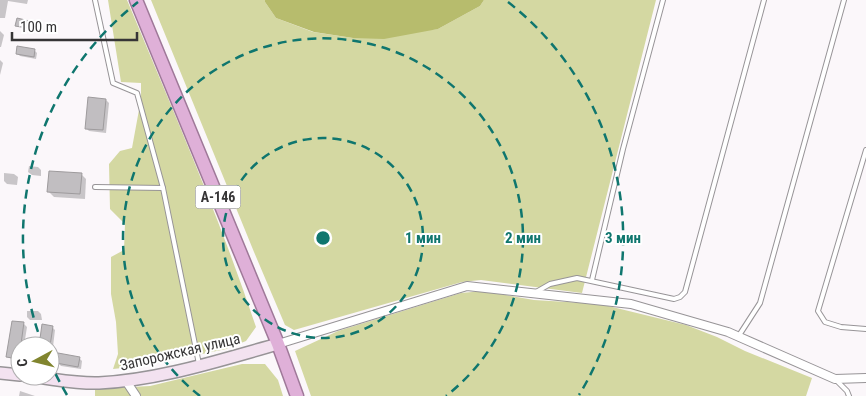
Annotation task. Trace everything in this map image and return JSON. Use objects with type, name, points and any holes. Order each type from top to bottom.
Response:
[{"type":"highway","name":"А-146","points":[[136,0],[278,344],[297,396]]},
{"type":"main road","name":"Запорожская улица","points":[[60,379],[96,383],[126,381],[200,366],[278,344]]},
{"type":"street","points":[[278,344],[467,286],[536,292],[631,304],[738,337],[835,380],[866,378]]},
{"type":"street","points":[[126,381],[136,396]]},
{"type":"lane","points":[[95,0],[113,83],[137,93],[163,188],[200,366]]},
{"type":"lane","points":[[592,280],[623,149],[663,0]]},
{"type":"lane","points":[[536,292],[550,284],[577,278],[674,299],[680,297],[685,292],[764,0]]},
{"type":"lane","points":[[738,337],[760,303],[844,0]]},
{"type":"lane","points":[[866,150],[818,311],[825,322],[841,327],[866,329]]},
{"type":"lane","points":[[95,187],[163,188]]},
{"type":"lane","points":[[835,380],[849,396]]},
{"type":"shaded area","points":[[108,0],[127,0],[211,203],[256,327],[246,341],[226,349],[149,365],[113,369],[118,354],[116,322],[111,294],[111,257],[124,250],[125,224],[110,209],[109,164],[120,151],[132,148],[141,99],[141,83],[121,82]]},
{"type":"shaded area","points":[[151,0],[265,0],[276,18],[313,32],[353,38],[438,29],[480,6],[484,0],[656,0],[582,293],[481,280],[462,282],[294,330],[285,325]]},
{"type":"shaded area","points":[[265,0],[484,0],[480,6],[438,29],[384,39],[353,38],[314,32],[276,18]]},
{"type":"shaded area","points":[[483,291],[534,300],[600,304],[686,325],[812,378],[806,396],[311,396],[295,351],[338,331],[461,293]]},
{"type":"shaded area","points":[[242,364],[265,364],[278,380],[283,396],[95,396],[95,389],[150,386]]},
{"type":"building","points":[[17,18],[34,22],[33,29],[15,26]]},
{"type":"building","points":[[17,46],[35,49],[34,57],[16,54]]},
{"type":"building","points":[[88,97],[106,99],[103,130],[85,129]]},
{"type":"building","points":[[49,171],[82,173],[80,194],[47,192]]},
{"type":"building","points":[[12,321],[24,322],[22,336],[10,336],[10,358],[6,357]]},
{"type":"building","points":[[42,324],[53,326],[52,336],[40,336]]},
{"type":"building","points":[[60,353],[80,357],[78,367],[60,364]]}]
